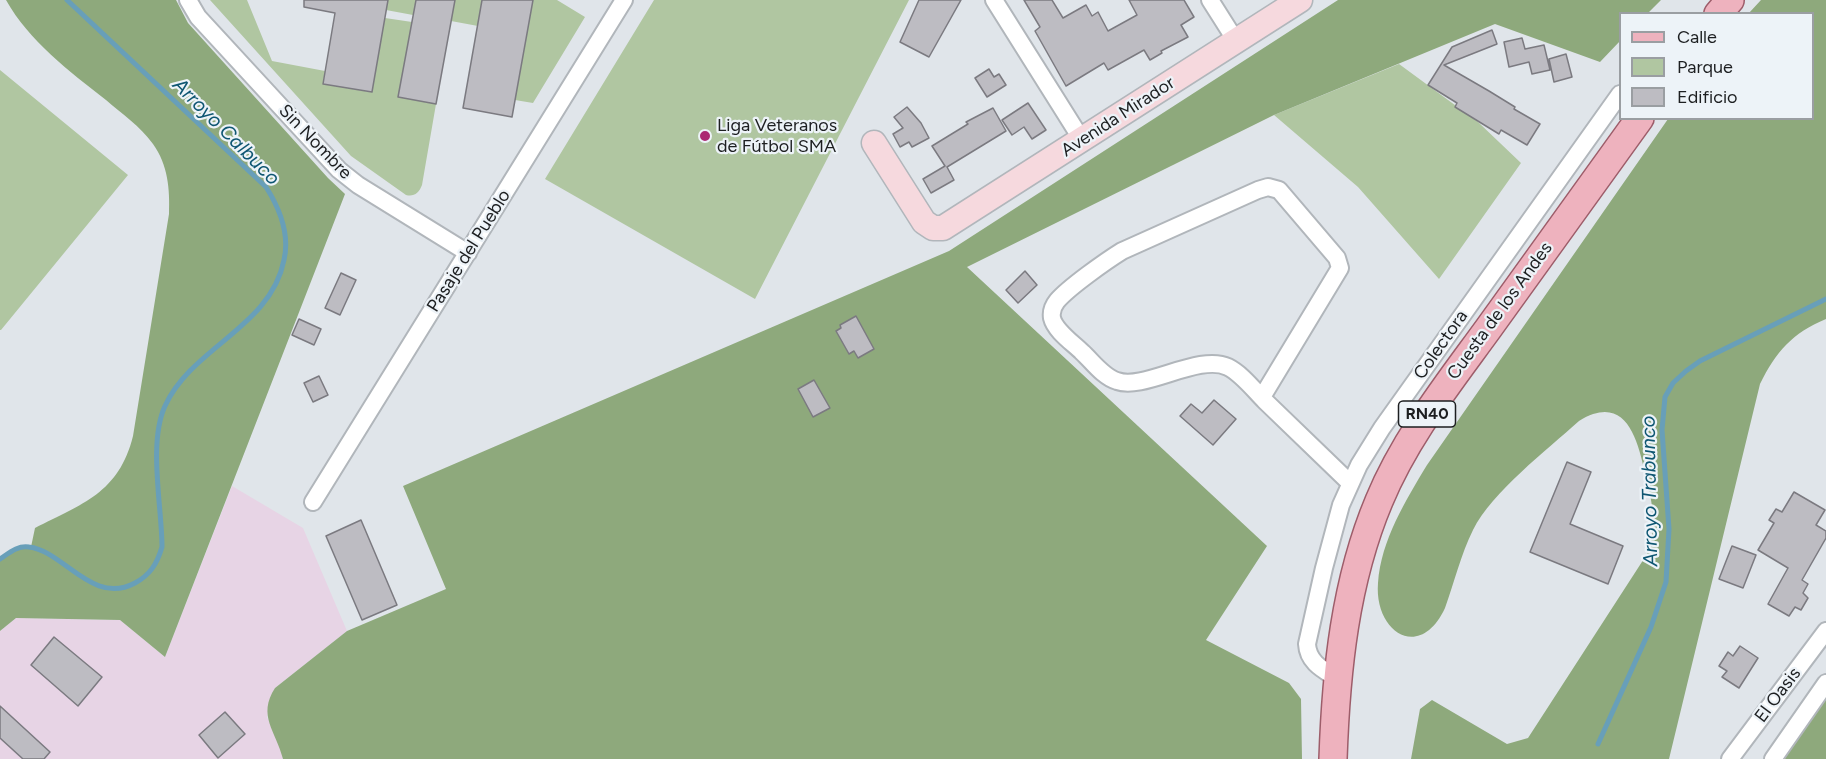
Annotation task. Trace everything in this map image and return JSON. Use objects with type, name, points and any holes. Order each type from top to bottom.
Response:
[{"type":"main road","points":[[1720,12],[1730,0]]},
{"type":"main road","name":"Cuesta de los Andes","points":[[1333,759],[1338,679],[1346,616],[1355,572],[1369,527],[1395,466],[1434,403],[1639,120]]},
{"type":"street","name":"Sin Nombre","points":[[188,0],[198,17],[345,176],[468,253]]},
{"type":"street","name":"Pasaje del Pueblo","points":[[314,502],[624,0]]},
{"type":"street","points":[[994,0],[1082,140]]},
{"type":"street","points":[[1210,0],[1236,41]]},
{"type":"street","name":"Avenida Mirador","points":[[874,143],[921,217],[933,228],[949,226],[1300,0]]},
{"type":"street","name":"Colectora","points":[[1338,679],[1316,664],[1309,655],[1308,644],[1329,547],[1350,483],[1382,428],[1619,95]]},
{"type":"street","points":[[1262,397],[1340,268],[1337,258],[1279,190],[1268,188],[1258,190],[1122,251],[1062,297],[1053,307],[1052,318],[1058,328],[1104,373],[1117,382],[1134,381],[1203,365],[1219,364],[1233,370],[1350,483]]},
{"type":"street","name":"El Oasis","points":[[1730,759],[1826,631]]},
{"type":"street","points":[[1773,759],[1826,683]]},
{"type":"shaded area","points":[[232,486],[303,528],[347,631],[275,688],[267,717],[280,745],[283,759],[0,759],[0,631],[16,618],[120,620],[165,657]]},
{"type":"green space","points":[[6,0],[176,0],[188,23],[345,194],[165,657],[120,620],[16,618],[0,631],[0,559],[20,547],[31,547],[35,528],[68,512],[96,494],[108,484],[127,455],[133,436],[169,214],[165,169],[153,144],[131,120],[78,78],[38,42],[15,15]]},
{"type":"green space","points":[[210,0],[247,0],[272,61],[325,71],[323,84],[371,92],[385,18],[412,22],[398,97],[436,104],[422,185],[418,192],[414,195],[406,195],[351,156]]},
{"type":"green space","points":[[388,0],[416,0],[413,15],[386,10]]},
{"type":"green space","points":[[455,0],[482,0],[478,26],[451,21]]},
{"type":"green space","points":[[533,0],[557,0],[585,17],[533,103],[515,100]]},
{"type":"green space","name":"Liga Veteranos de Fútbol SMA","points":[[654,0],[909,0],[755,299],[545,179]]},
{"type":"green space","points":[[1338,0],[1661,0],[1649,12],[1619,12],[1619,42],[1600,62],[1495,24],[1274,115],[967,267],[1267,546],[1206,640],[1289,683],[1301,699],[1302,759],[283,759],[268,715],[270,698],[275,688],[347,631],[446,589],[403,486],[949,251]]},
{"type":"green space","points":[[1761,0],[1826,0],[1826,319],[1794,337],[1772,362],[1760,384],[1669,759],[1411,759],[1420,709],[1432,700],[1507,744],[1528,738],[1649,551],[1653,531],[1653,512],[1648,483],[1633,433],[1618,416],[1608,412],[1595,414],[1579,421],[1536,458],[1493,501],[1473,530],[1445,608],[1435,624],[1423,634],[1412,637],[1401,634],[1391,627],[1383,615],[1379,600],[1380,567],[1389,536],[1403,506],[1427,465],[1667,120],[1814,120],[1814,12],[1750,12]]},
{"type":"green space","points":[[1399,64],[1478,122],[1521,163],[1439,279],[1358,187],[1274,115]]},
{"type":"green space","points":[[0,70],[128,175],[1,330],[0,330]]},
{"type":"green space","points":[[1826,683],[1826,759],[1773,759]]},
{"type":"building","points":[[304,0],[388,0],[372,92],[323,84],[335,13],[304,7]]},
{"type":"building","points":[[416,0],[455,0],[436,104],[398,97]]},
{"type":"building","points":[[482,0],[533,0],[512,117],[463,108]]},
{"type":"building","points":[[919,0],[961,0],[929,57],[900,42]]},
{"type":"building","points":[[1024,0],[1052,0],[1063,18],[1086,5],[1092,16],[1098,12],[1108,31],[1137,15],[1129,0],[1184,0],[1194,17],[1181,25],[1188,37],[1161,51],[1162,53],[1150,60],[1144,50],[1108,70],[1104,63],[1066,86],[1035,31],[1040,27]]},
{"type":"building","points":[[1492,30],[1497,44],[1444,65],[1540,124],[1527,145],[1501,130],[1499,134],[1455,107],[1457,103],[1428,85],[1452,47]]},
{"type":"building","points":[[1522,38],[1525,49],[1544,45],[1550,70],[1532,74],[1529,62],[1509,67],[1504,42]]},
{"type":"building","points":[[1566,54],[1572,77],[1554,82],[1549,59]]},
{"type":"building","points":[[989,69],[994,77],[999,74],[1006,85],[987,97],[975,78]]},
{"type":"building","points":[[1028,103],[1046,130],[1032,139],[1024,127],[1012,135],[1002,120]]},
{"type":"building","points":[[907,107],[921,123],[929,138],[912,147],[909,142],[900,147],[893,134],[903,128],[894,117]]},
{"type":"building","points":[[993,108],[1006,131],[947,167],[954,180],[931,193],[923,179],[945,166],[932,146],[968,124],[966,122]]},
{"type":"building","points":[[1025,271],[1037,285],[1018,303],[1006,290]]},
{"type":"building","points":[[341,273],[356,280],[340,315],[325,308]]},
{"type":"building","points":[[856,316],[874,349],[858,358],[854,351],[849,354],[836,331],[841,328],[840,325]]},
{"type":"building","points":[[299,319],[321,329],[314,345],[292,335]]},
{"type":"building","points":[[319,376],[328,395],[313,402],[304,383]]},
{"type":"building","points":[[814,380],[830,408],[813,417],[798,389]]},
{"type":"building","points":[[1214,400],[1236,419],[1213,445],[1180,416],[1191,404],[1202,413]]},
{"type":"building","points":[[1567,462],[1591,472],[1570,524],[1623,546],[1608,584],[1530,552]]},
{"type":"building","points":[[1794,492],[1825,510],[1816,525],[1826,531],[1826,538],[1802,580],[1808,584],[1803,593],[1808,598],[1801,610],[1795,607],[1789,616],[1768,604],[1788,568],[1758,550],[1774,523],[1769,520],[1776,509],[1782,512]]},
{"type":"building","points":[[361,520],[397,605],[362,620],[326,536]]},
{"type":"building","points":[[1732,546],[1756,555],[1743,588],[1719,579]]},
{"type":"building","points":[[54,637],[102,677],[78,706],[31,665]]},
{"type":"building","points":[[1740,646],[1758,658],[1739,688],[1722,677],[1727,671],[1719,666],[1728,652],[1733,656]]},
{"type":"building","points":[[0,706],[50,752],[44,759],[23,759],[0,738]]},
{"type":"building","points":[[225,712],[245,734],[218,758],[199,735]]},
{"type":"waterway","name":"Arroyo Calbuco","points":[[0,559],[17,548],[29,547],[42,551],[92,583],[105,588],[120,588],[135,583],[149,573],[162,547],[157,438],[165,406],[177,386],[193,368],[264,303],[276,283],[286,250],[285,231],[276,204],[266,187],[67,0]]},
{"type":"waterway","name":"Arroyo Trabunco","points":[[1598,744],[1651,627],[1666,582],[1669,529],[1662,430],[1665,397],[1673,383],[1700,361],[1826,299]]},
{"type":"place","name":"Liga Veteranos de Fútbol SMA","points":[[705,136]]}]
